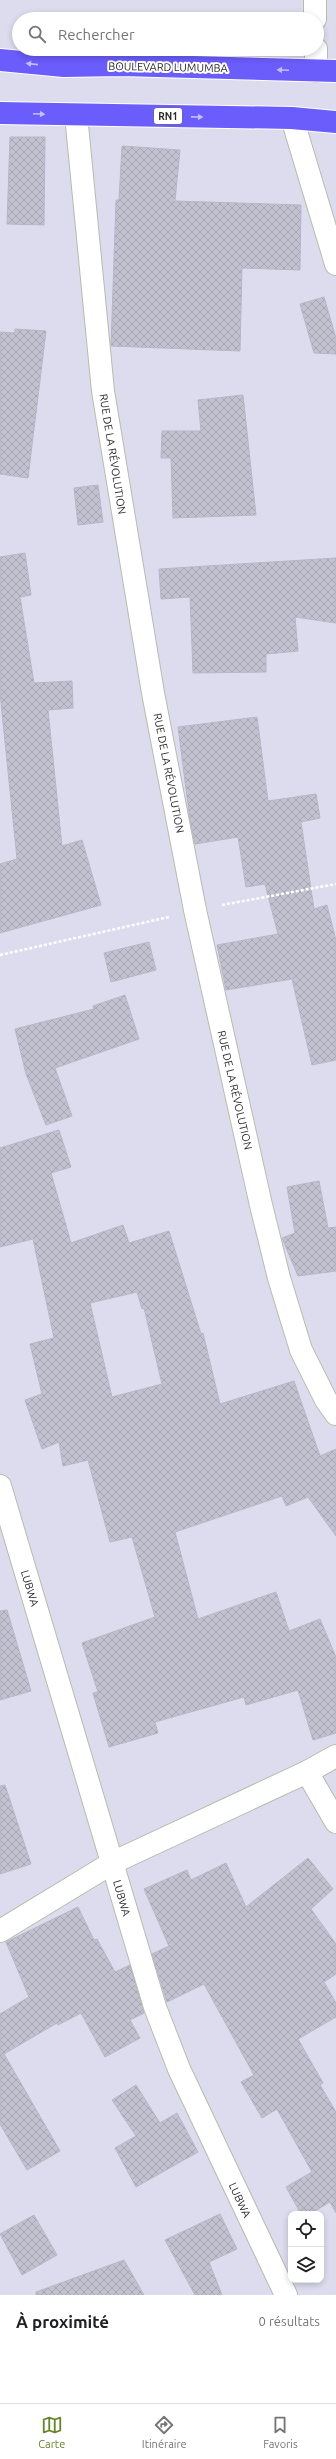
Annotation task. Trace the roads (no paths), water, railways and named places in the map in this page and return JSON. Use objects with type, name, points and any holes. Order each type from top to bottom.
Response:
[{"type":"highway","name":"BOULEVARD LUMUMBA","points":[[0,60],[64,66],[121,65],[326,71]]},
{"type":"highway","name":"RN1","points":[[0,113],[292,118],[336,122]]},
{"type":"street","points":[[315,0],[315,12]]},
{"type":"street","points":[[319,56],[326,71]]},
{"type":"street","name":"RUE DE LA RÉVOLUTION","points":[[76,115],[103,391],[153,693],[195,910],[259,1197],[279,1278],[301,1350],[326,1400],[336,1414]]},
{"type":"street","points":[[292,118],[336,264]]},
{"type":"street","name":"LUBWA","points":[[0,1486],[155,2007],[179,2069],[286,2295]]},
{"type":"street","points":[[0,1931],[112,1863],[307,1772],[336,1756]]},
{"type":"street","points":[[307,1772],[336,1822]]}]
